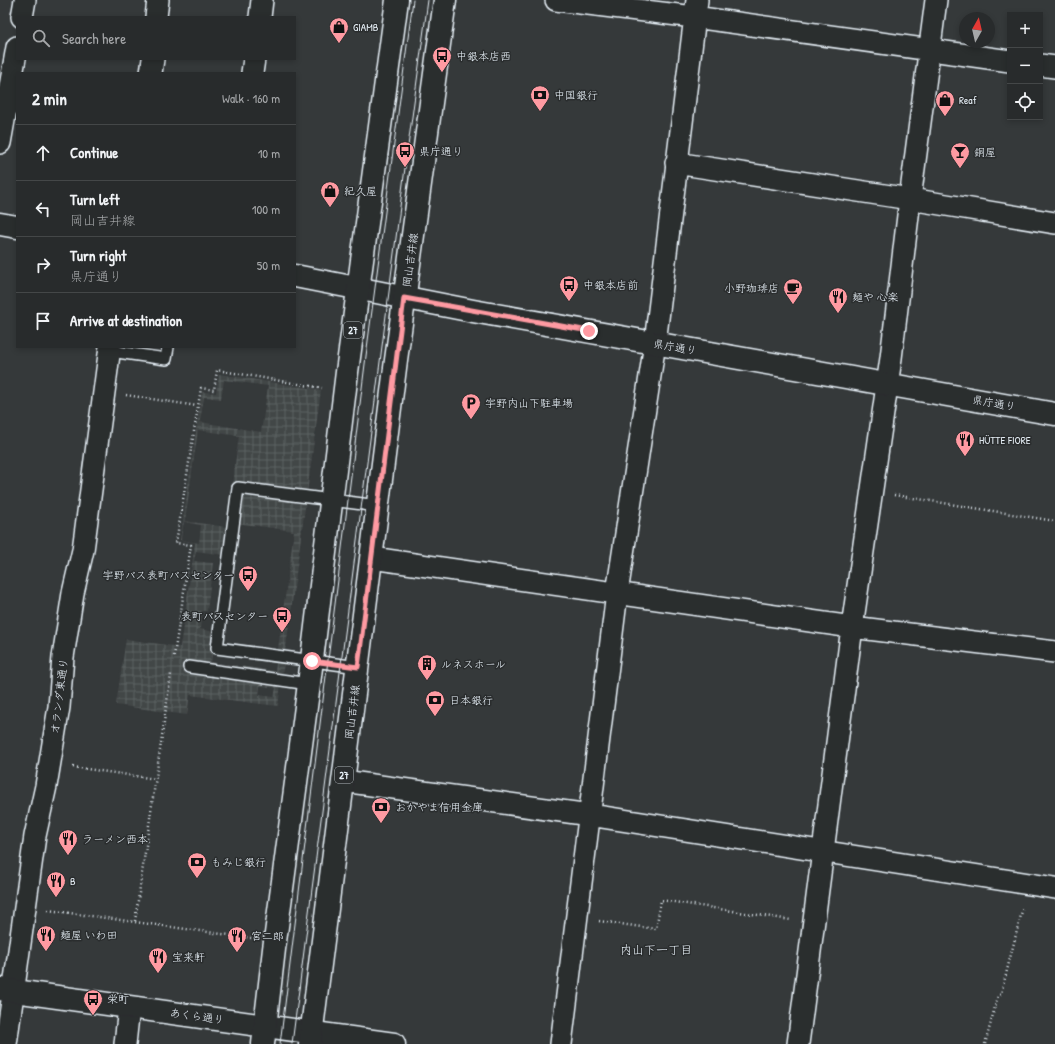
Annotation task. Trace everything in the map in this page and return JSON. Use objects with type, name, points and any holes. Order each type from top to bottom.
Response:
[{"type":"main road","name":"27","points":[[265,1035],[274,949],[312,661],[358,288],[397,0]]},
{"type":"main road","name":"岡山吉井線","points":[[311,1038],[404,298],[445,0]]},
{"type":"main road","points":[[0,224],[16,227]]},
{"type":"main road","name":"県庁通り","points":[[296,276],[404,298],[1055,414]]},
{"type":"main road","name":"あくら通り","points":[[6,990],[130,1007],[265,1035],[394,1044]]},
{"type":"street","points":[[22,16],[25,0]]},
{"type":"street","points":[[156,16],[158,0]]},
{"type":"street","points":[[260,16],[262,0]]},
{"type":"street","points":[[556,0],[696,8],[930,50],[1007,61]]},
{"type":"street","points":[[798,1044],[852,627],[887,383],[936,0]]},
{"type":"street","points":[[561,1044],[617,593],[655,343],[696,8]]},
{"type":"street","points":[[0,143],[16,53]]},
{"type":"street","points":[[151,72],[153,60]]},
{"type":"street","points":[[252,72],[254,60]]},
{"type":"street","points":[[1043,65],[1055,66]]},
{"type":"street","points":[[676,163],[910,199],[1055,224]]},
{"type":"street","name":"オランダ東通り","points":[[6,1044],[6,990],[46,786],[59,707],[63,657],[73,593],[83,550],[110,349]]},
{"type":"street","points":[[372,558],[852,627],[1055,652]]},
{"type":"street","points":[[343,781],[590,816],[1055,888]]},
{"type":"street","points":[[125,1044],[130,1007]]},
{"type":"lane","points":[[110,349],[166,359],[168,348]]},
{"type":"lane","points":[[358,667],[217,648],[238,488],[378,506]]},
{"type":"lane","points":[[189,667],[309,684]]},
{"type":"path","points":[[173,662],[191,545],[176,543],[200,388],[214,390],[217,370],[326,389]]},
{"type":"path","points":[[123,394],[197,406]]},
{"type":"path","points":[[872,492],[1055,521]]},
{"type":"path","points":[[135,921],[172,670]]},
{"type":"path","points":[[68,766],[156,779]]},
{"type":"path","points":[[985,1044],[998,996],[1001,994],[1029,884]]},
{"type":"path","points":[[577,918],[656,929],[661,900],[814,924]]},
{"type":"path","points":[[45,909],[258,939]]},
{"type":"shaded area","points":[[219,374],[321,390],[278,706],[190,695],[187,715],[116,705],[126,639],[180,647],[195,543],[180,540],[202,392],[216,393]],"holes":[[[224,380],[268,386],[261,432],[200,422],[204,397],[221,399]],[[198,430],[239,436],[226,527],[185,521]],[[184,522],[201,525],[199,543],[181,540]],[[229,522],[294,531],[275,671],[211,662],[215,632],[200,629],[202,611],[207,611],[213,563],[194,561],[196,551],[224,555]],[[260,686],[276,688],[274,697],[259,695]]]},
{"type":"tram line","points":[[280,1044],[366,356],[413,0]]},
{"type":"tram line","points":[[292,1044],[428,0]]},
{"type":"place","name":"GIAMB","points":[[339,44]]},
{"type":"place","name":"中銀本店西","points":[[442,73]]},
{"type":"place","name":"中国銀行","points":[[540,112]]},
{"type":"place","name":"Reaf","points":[[945,117]]},
{"type":"place","name":"県庁通り","points":[[405,168]]},
{"type":"place","name":"銅屋","points":[[960,169]]},
{"type":"place","name":"紀久屋","points":[[330,208]]},
{"type":"place","name":"中銀本店前","points":[[569,302]]},
{"type":"place","name":"小野珈琲店","points":[[793,305]]},
{"type":"place","name":"麺や 心楽","points":[[838,314]]},
{"type":"place","name":"宇野内山下駐車場","points":[[471,420]]},
{"type":"place","name":"HÜTTE FIORE","points":[[965,457]]},
{"type":"place","name":"宇野バス表町バスセンター","points":[[248,592]]},
{"type":"place","name":"表町バスセンター","points":[[282,633]]},
{"type":"place","name":"ルネスホール","points":[[427,681]]},
{"type":"place","name":"日本銀行","points":[[435,717]]},
{"type":"place","name":"おかやま信用金庫","points":[[381,824]]},
{"type":"place","name":"ラーメン西本","points":[[68,856]]},
{"type":"place","name":"もみじ銀行","points":[[197,879]]},
{"type":"place","name":"B","points":[[56,898]]},
{"type":"place","name":"麺屋 いわ田","points":[[46,952]]},
{"type":"place","name":"宮二郎","points":[[237,953]]},
{"type":"place","name":"宝来軒","points":[[158,974]]},
{"type":"place","name":"栄町","points":[[93,1016]]},
{"type":"district","name":"内山下一丁目","points":[[656,949]]},
{"type":"route","points":[[312,661],[358,667],[404,298],[589,331]]}]
